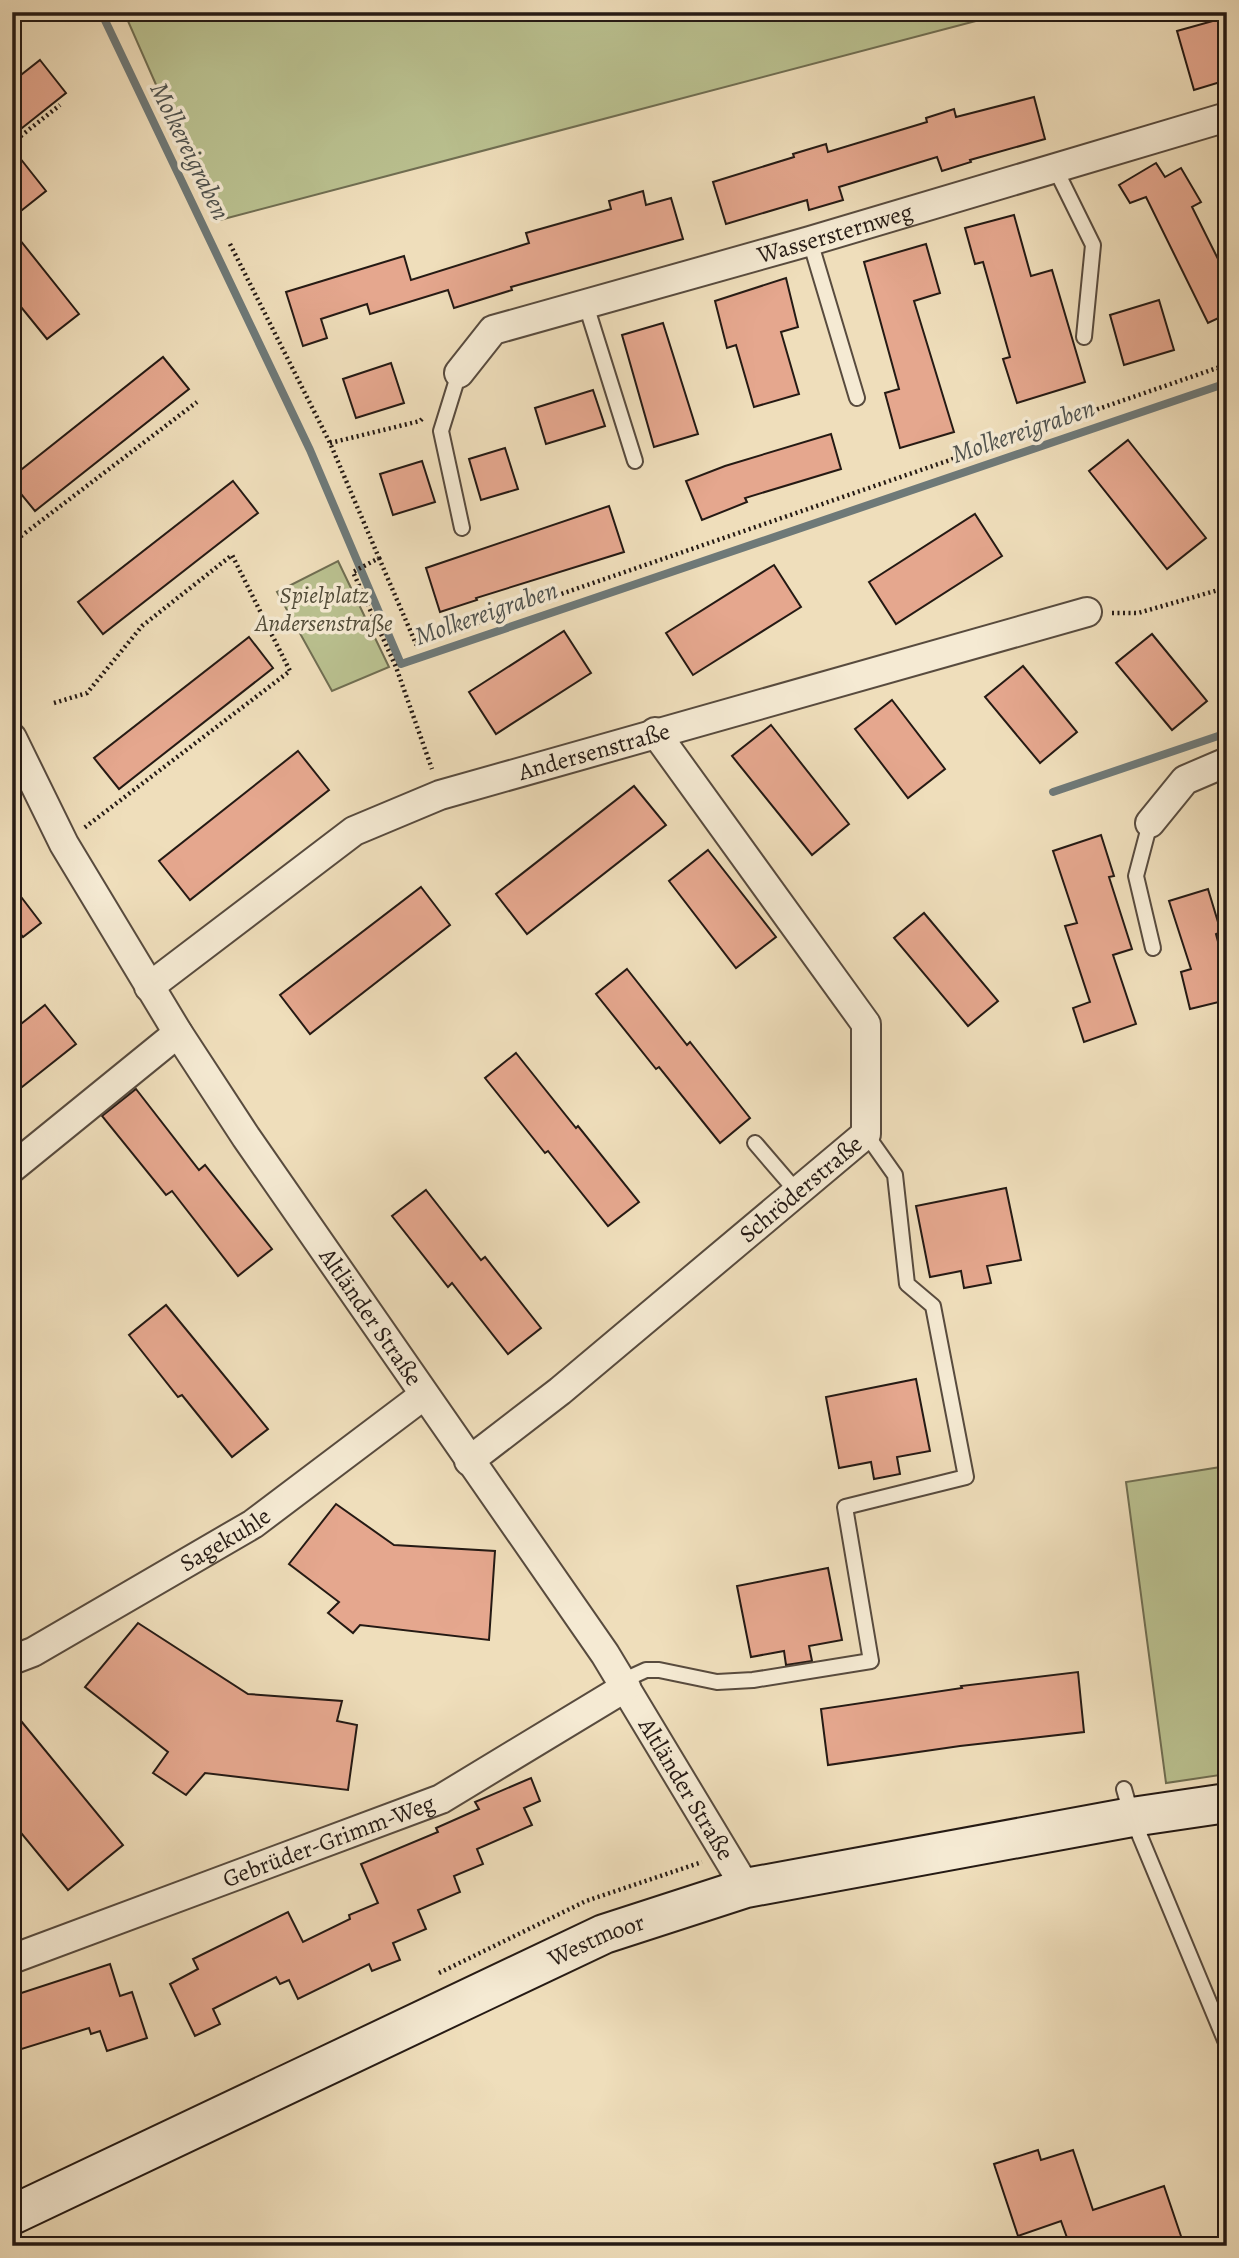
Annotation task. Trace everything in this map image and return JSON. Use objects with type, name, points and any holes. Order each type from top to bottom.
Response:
[{"type":"street","name":"Wassersternweg","points":[[458,373],[493,330],[810,241],[1227,117]]},
{"type":"street","name":"Andersenstraße","points":[[149,988],[354,831],[440,795],[654,732],[1087,612]]},
{"type":"street","name":"Schröderstraße","points":[[469,1461],[560,1391],[866,1134],[866,1024],[654,732]]},
{"type":"street","name":"Altländer Straße","points":[[12,738],[64,844],[149,988],[246,1137],[624,1684],[746,1888]]},
{"type":"street","points":[[1150,823],[1185,780],[1227,762]]},
{"type":"street","points":[[12,1168],[178,1033]]},
{"type":"street","name":"Sagekuhle","points":[[12,1660],[33,1652],[253,1524],[424,1395]]},
{"type":"street","name":"Gebrüder-Grimm-Weg","points":[[12,1959],[441,1799],[624,1684]]},
{"type":"street","name":"Westmoor","points":[[12,2215],[604,1934],[746,1888],[1128,1803],[1227,1803]]},
{"type":"lane","points":[[1055,169],[1093,245],[1084,337]]},
{"type":"lane","points":[[810,241],[857,398]]},
{"type":"lane","points":[[586,305],[635,461]]},
{"type":"lane","points":[[458,373],[441,431],[462,528]]},
{"type":"lane","points":[[1150,823],[1136,876],[1153,948]]},
{"type":"lane","points":[[624,1684],[646,1670],[659,1670],[718,1682],[753,1681],[870,1661],[845,1507],[966,1477],[933,1306],[908,1284],[895,1175],[866,1134]]},
{"type":"lane","points":[[755,1143],[798,1193]]},
{"type":"lane","points":[[1128,1803],[1227,2045]]},
{"type":"path","points":[[12,143],[60,105]]},
{"type":"path","points":[[230,244],[330,443],[416,644],[1217,368],[1227,372]]},
{"type":"path","points":[[12,543],[197,402]]},
{"type":"path","points":[[330,443],[420,421],[428,411]]},
{"type":"path","points":[[54,703],[87,694],[142,626],[232,555],[290,671],[64,844]]},
{"type":"path","points":[[379,558],[353,572],[410,702],[440,795]]},
{"type":"path","points":[[1087,612],[1138,614],[1227,586]]},
{"type":"green space","points":[[124,12],[1010,12],[216,221]]},
{"type":"green space","name":"Spielplatz Andersenstraße","points":[[338,561],[389,667],[332,691],[277,592]]},
{"type":"green space","points":[[1227,1466],[1227,1774],[1166,1783],[1126,1482]]},
{"type":"building","points":[[1227,17],[1227,80],[1194,90],[1177,31]]},
{"type":"building","points":[[40,60],[66,93],[12,136],[12,82]]},
{"type":"building","points":[[1034,97],[1045,139],[970,160],[971,162],[942,171],[937,157],[839,187],[843,200],[809,210],[807,200],[726,224],[713,182],[794,157],[793,154],[826,144],[828,152],[927,122],[926,118],[954,109],[956,117]]},
{"type":"building","points":[[12,148],[46,191],[12,218]]},
{"type":"building","points":[[1156,163],[1165,177],[1181,168],[1201,202],[1192,207],[1227,277],[1227,314],[1208,323],[1146,197],[1130,203],[1119,185]]},
{"type":"building","points":[[643,191],[646,205],[671,198],[683,239],[511,287],[512,290],[454,308],[448,290],[370,314],[367,304],[321,319],[327,338],[303,346],[286,292],[404,256],[411,280],[529,243],[526,233],[611,209],[609,201]]},
{"type":"building","points":[[1014,215],[1031,276],[1052,270],[1085,382],[1017,403],[1003,359],[1010,357],[983,262],[975,264],[965,228]]},
{"type":"building","points":[[12,230],[79,314],[47,339],[12,296]]},
{"type":"building","points":[[926,244],[940,293],[914,301],[954,432],[900,448],[885,393],[899,389],[864,262]]},
{"type":"building","points":[[786,278],[798,327],[781,332],[799,394],[754,407],[736,345],[727,348],[715,301]]},
{"type":"building","points":[[1159,300],[1174,350],[1124,365],[1110,315]]},
{"type":"building","points":[[663,323],[698,434],[654,447],[622,335]]},
{"type":"building","points":[[163,357],[189,389],[35,511],[12,483],[12,477]]},
{"type":"building","points":[[391,363],[404,403],[356,418],[343,379]]},
{"type":"building","points":[[593,390],[605,426],[546,444],[535,408]]},
{"type":"building","points":[[831,434],[841,469],[745,498],[747,502],[702,520],[686,481],[725,466]]},
{"type":"building","points":[[1128,440],[1206,538],[1167,569],[1089,471]]},
{"type":"building","points":[[505,448],[518,489],[481,500],[469,459]]},
{"type":"building","points":[[422,461],[435,502],[393,515],[380,474]]},
{"type":"building","points":[[233,481],[258,513],[103,634],[78,602]]},
{"type":"building","points":[[609,506],[624,552],[476,598],[477,600],[440,612],[426,568]]},
{"type":"building","points":[[975,514],[1002,556],[896,624],[869,582]]},
{"type":"building","points":[[774,565],[801,607],[693,675],[666,633]]},
{"type":"building","points":[[564,631],[591,673],[496,734],[469,692]]},
{"type":"building","points":[[1152,634],[1207,701],[1172,730],[1116,663]]},
{"type":"building","points":[[249,637],[273,668],[119,789],[94,758]]},
{"type":"building","points":[[1023,666],[1077,732],[1040,763],[985,697]]},
{"type":"building","points":[[892,700],[945,769],[908,798],[855,729]]},
{"type":"building","points":[[771,725],[849,824],[812,855],[732,756]]},
{"type":"building","points":[[298,751],[329,790],[190,900],[159,861]]},
{"type":"building","points":[[634,786],[666,825],[527,934],[496,894]]},
{"type":"building","points":[[1101,835],[1114,876],[1109,877],[1132,949],[1113,955],[1136,1024],[1084,1042],[1073,1008],[1090,1002],[1065,926],[1077,923],[1053,851]]},
{"type":"building","points":[[708,850],[776,937],[736,968],[669,881]]},
{"type":"building","points":[[12,885],[41,923],[23,937],[12,923]]},
{"type":"building","points":[[421,887],[450,925],[310,1034],[280,995]]},
{"type":"building","points":[[1208,889],[1221,932],[1216,934],[1227,976],[1227,1000],[1190,1009],[1181,972],[1191,969],[1169,901]]},
{"type":"building","points":[[924,913],[998,1001],[968,1026],[894,938]]},
{"type":"building","points":[[627,969],[687,1045],[690,1042],[750,1118],[720,1143],[596,994]]},
{"type":"building","points":[[45,1005],[76,1044],[12,1095],[12,1031]]},
{"type":"building","points":[[516,1053],[639,1202],[608,1226],[485,1078]]},
{"type":"building","points":[[136,1089],[199,1170],[205,1165],[272,1249],[238,1276],[172,1191],[166,1195],[102,1116]]},
{"type":"building","points":[[1006,1188],[1021,1260],[987,1266],[991,1283],[964,1288],[961,1271],[930,1277],[916,1206]]},
{"type":"building","points":[[426,1190],[481,1260],[485,1257],[541,1328],[508,1354],[452,1283],[448,1287],[392,1216]]},
{"type":"building","points":[[166,1305],[268,1429],[232,1457],[182,1395],[178,1397],[129,1335]]},
{"type":"building","points":[[916,1379],[930,1451],[897,1457],[900,1474],[874,1479],[871,1462],[839,1468],[826,1397]]},
{"type":"building","points":[[336,1504],[394,1545],[495,1551],[489,1640],[360,1625],[353,1633],[328,1613],[339,1602],[289,1564]]},
{"type":"building","points":[[828,1568],[842,1640],[809,1646],[812,1661],[786,1665],[784,1651],[751,1657],[737,1586]]},
{"type":"building","points":[[138,1623],[248,1694],[342,1701],[337,1721],[357,1725],[348,1790],[205,1773],[186,1795],[153,1773],[168,1752],[85,1687]]},
{"type":"building","points":[[1078,1672],[1084,1732],[828,1765],[821,1709],[962,1688],[961,1686]]},
{"type":"building","points":[[12,1710],[123,1845],[68,1890],[12,1822]]},
{"type":"building","points":[[531,1778],[540,1801],[524,1808],[532,1825],[477,1849],[483,1864],[454,1876],[460,1892],[418,1910],[426,1929],[393,1943],[400,1960],[372,1971],[369,1964],[298,1999],[289,1980],[280,1984],[276,1977],[213,2009],[220,2024],[195,2036],[170,1984],[198,1969],[193,1959],[288,1912],[303,1942],[350,1919],[349,1915],[378,1903],[361,1864],[438,1832],[436,1828],[479,1809],[475,1802]]},
{"type":"building","points":[[110,1964],[120,1996],[132,1992],[147,2038],[107,2051],[100,2031],[91,2034],[89,2028],[12,2052],[12,2029],[18,2026],[12,2008],[12,1996]]},
{"type":"building","points":[[1038,2150],[1041,2160],[1073,2150],[1093,2210],[1164,2186],[1183,2242],[1171,2246],[1070,2246],[1061,2221],[1018,2236],[994,2164]]},
{"type":"waterway","name":"Molkereigraben","points":[[101,12],[310,450],[401,664],[1224,384],[1227,389]]},
{"type":"waterway","points":[[1053,792],[1227,733]]},
{"type":"waterway","points":[[450,2242],[452,2246]]}]
